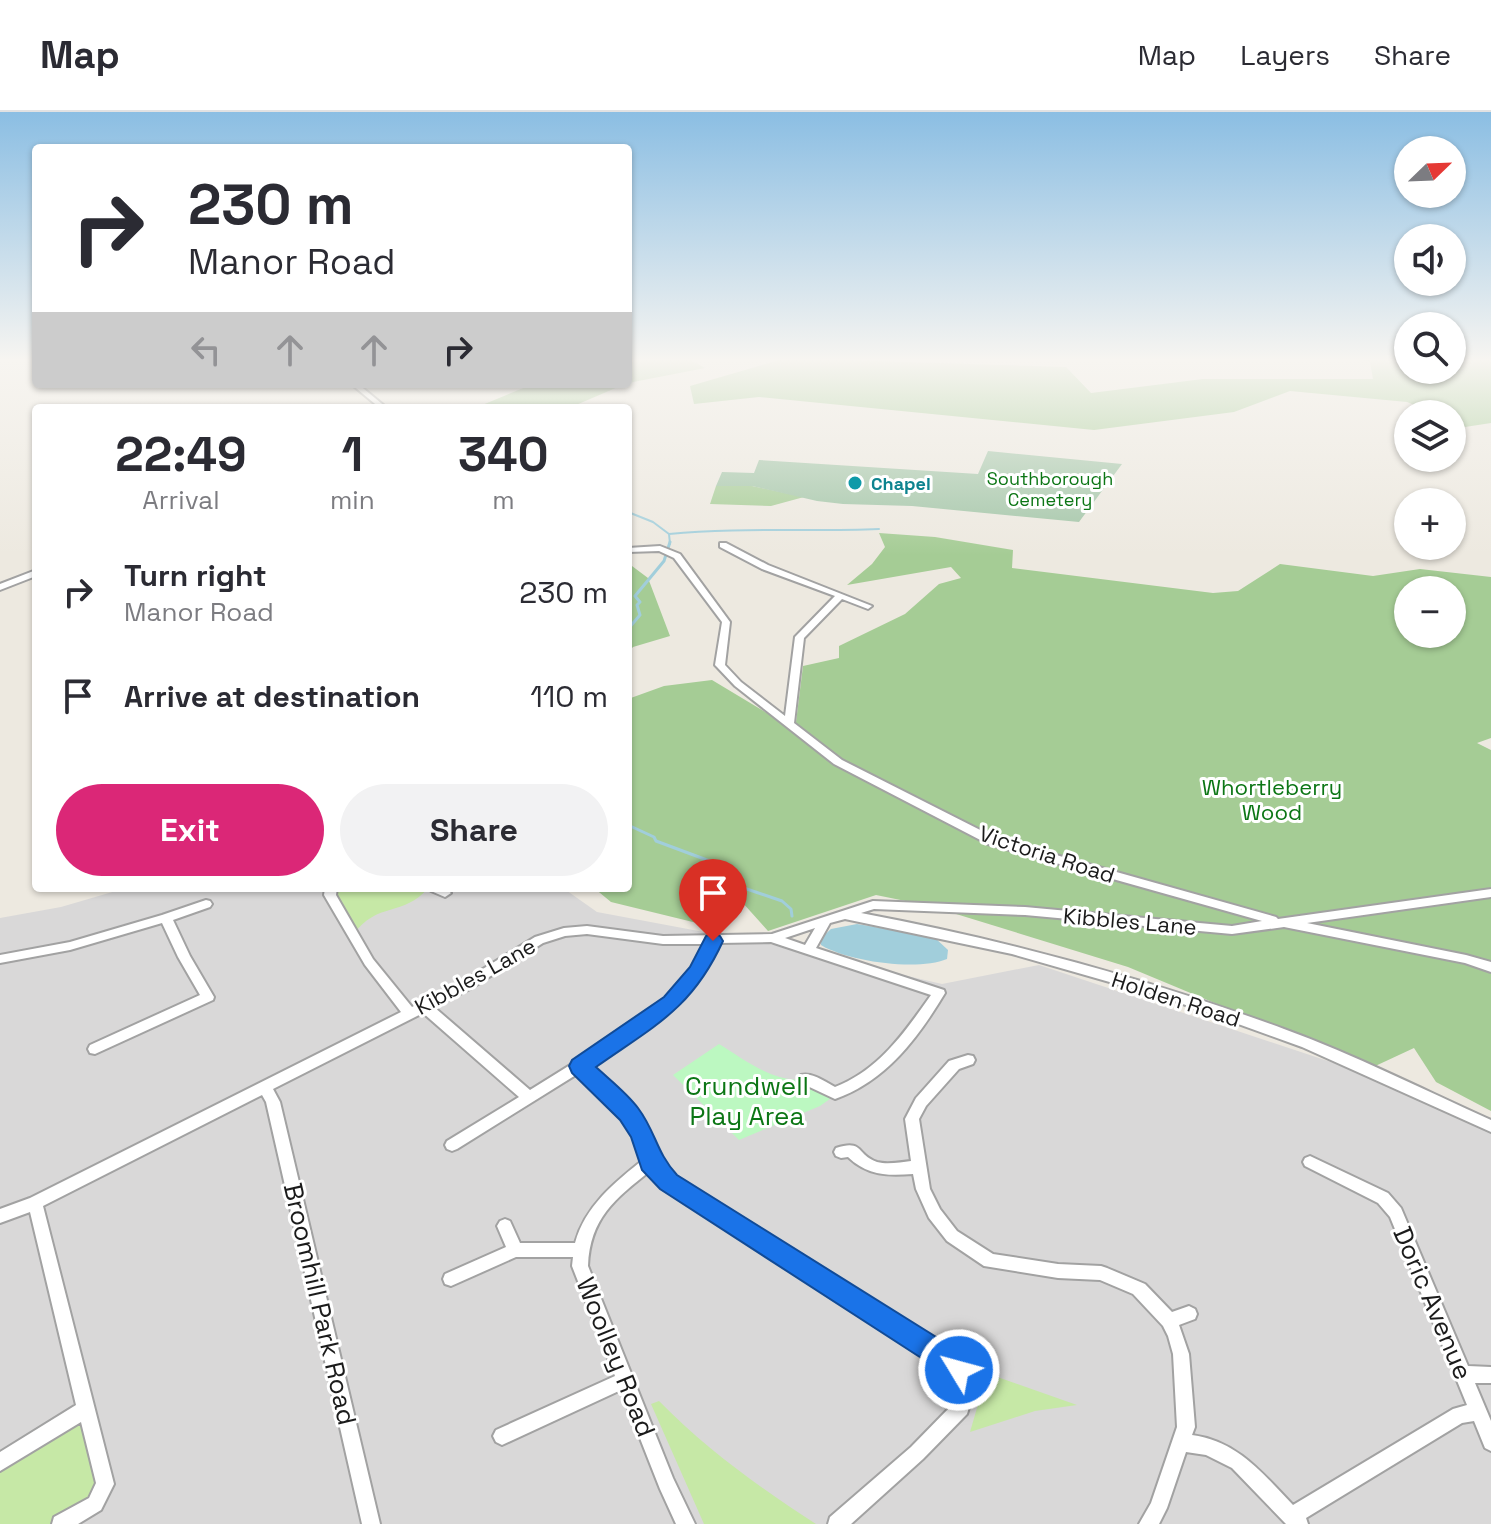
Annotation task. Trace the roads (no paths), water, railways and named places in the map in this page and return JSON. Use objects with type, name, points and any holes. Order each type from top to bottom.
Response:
[{"type":"street","points":[[723,545],[765,567],[868,606]]},
{"type":"street","name":"Victoria Road","points":[[632,550],[660,548],[677,556],[726,622],[720,665],[738,684],[838,762],[992,841],[1278,922],[1466,959],[1491,967]]},
{"type":"street","points":[[0,587],[32,575]]},
{"type":"street","points":[[789,722],[800,637],[839,597]]},
{"type":"street","points":[[330,892],[369,962],[409,1013]]},
{"type":"street","name":"Kibbles Lane","points":[[0,1216],[35,1203],[465,986],[539,940],[564,932],[587,930],[663,940],[772,938],[873,905],[1025,911],[1232,930],[1491,893]]},
{"type":"street","points":[[0,959],[70,946],[206,904]]},
{"type":"street","name":"Holden Road","points":[[846,915],[931,929],[1137,984],[1281,1034],[1491,1126]]},
{"type":"street","points":[[95,1049],[208,997],[184,957],[166,918]]},
{"type":"street","points":[[809,949],[825,922]]},
{"type":"street","points":[[772,938],[939,993],[910,1034],[875,1075],[866,1081],[835,1093],[806,1079]]},
{"type":"street","points":[[452,1145],[580,1066],[671,1003],[699,971],[713,941]]},
{"type":"street","points":[[424,1006],[530,1098]]},
{"type":"street","points":[[968,1060],[954,1065],[921,1102],[912,1119],[923,1189],[943,1225],[952,1236],[990,1261],[1058,1271],[1101,1273],[1139,1289],[1169,1321],[1181,1354],[1186,1427],[1158,1508],[1148,1524]]},
{"type":"street","points":[[580,1066],[628,1113],[642,1135],[650,1162],[669,1182],[939,1354],[959,1370],[963,1384],[961,1408],[917,1453],[837,1524]]},
{"type":"street","name":"Broomhill Park Road","points":[[264,1086],[273,1102],[371,1524]]},
{"type":"street","points":[[841,1152],[851,1150],[865,1165],[880,1169],[918,1167]]},
{"type":"street","name":"Woolley Road","points":[[650,1162],[611,1195],[590,1219],[579,1250],[580,1266],[666,1483],[686,1524]]},
{"type":"street","name":"Doric Avenue","points":[[1310,1162],[1383,1198],[1396,1213],[1491,1442]]},
{"type":"street","points":[[35,1203],[105,1484],[95,1504],[61,1524]]},
{"type":"street","points":[[505,1226],[515,1250]]},
{"type":"street","points":[[451,1279],[515,1250],[579,1250]]},
{"type":"street","points":[[1169,1321],[1189,1314]]},
{"type":"street","points":[[1463,1374],[1491,1375]]},
{"type":"street","points":[[502,1436],[625,1380]]},
{"type":"street","points":[[0,1462],[86,1409]]},
{"type":"street","points":[[1182,1443],[1208,1446],[1238,1462],[1296,1520],[1459,1415],[1479,1412]]},
{"type":"water","points":[[857,924],[934,937],[948,950],[947,959],[919,964],[884,963],[848,956],[821,945],[821,938],[831,929]]},
{"type":"waterway","points":[[632,514],[653,522],[669,534]]},
{"type":"waterway","points":[[669,534],[879,529]]},
{"type":"waterway","points":[[669,534],[670,542]]},
{"type":"waterway","points":[[632,624],[640,615],[637,605],[640,602],[635,596],[664,561],[670,542]]},
{"type":"waterway","points":[[632,827],[654,837],[656,841],[715,863],[735,885],[782,901],[791,909],[792,916]]},
{"type":"place","name":"Chapel","points":[[855,483]]},
{"type":"park label","name":"Southborough Cemetery","points":[[1050,488]]},
{"type":"park label","name":"Whortleberry Wood","points":[[1272,800]]},
{"type":"park label","name":"Crundwell Play Area","points":[[747,1101]]}]
